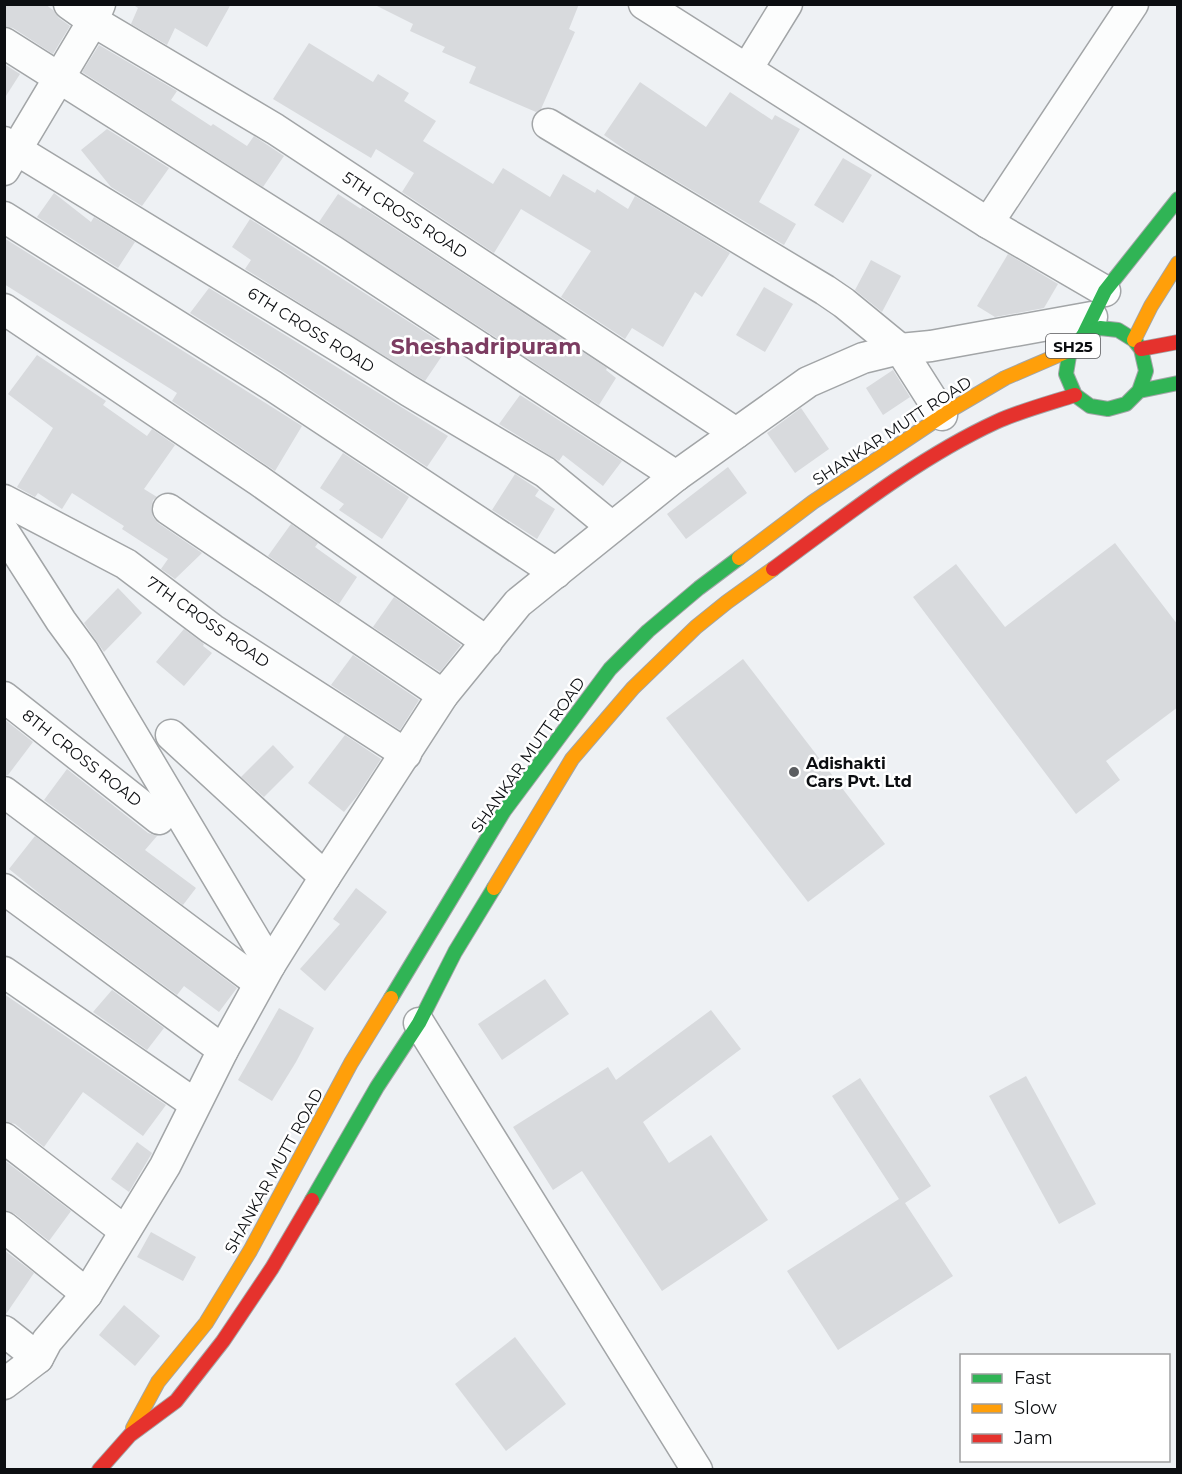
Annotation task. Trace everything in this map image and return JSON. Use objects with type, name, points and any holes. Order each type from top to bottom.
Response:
[{"type":"main road","name":"SH25","points":[[1138,344],[1118,330],[1100,328],[1093,314],[1178,200]]},
{"type":"main road","points":[[1075,395],[1090,406],[1108,409],[1126,404],[1139,391],[1146,371],[1138,344],[1151,306],[1178,263]]},
{"type":"main road","name":"SHANKAR MUTT ROAD","points":[[99,1470],[130,1435],[176,1401],[223,1341],[272,1268],[377,1087],[419,1023],[455,952],[622,678],[648,631],[699,588],[813,502],[942,416],[1005,378],[1070,350],[1093,314]]},
{"type":"main road","points":[[1138,344],[1178,342]]},
{"type":"main road","name":"SH25","points":[[1070,350],[1066,374],[1075,395]]},
{"type":"main road","points":[[1139,391],[1178,382]]},
{"type":"main road","name":"SHANKAR MUTT ROAD","points":[[130,1435],[158,1382],[206,1323],[250,1251],[351,1063],[504,811],[622,678],[696,627],[884,489],[946,448],[998,421],[1075,395]]},
{"type":"street","points":[[644,4],[987,223],[1093,314]]},
{"type":"street","points":[[747,69],[787,4]]},
{"type":"street","points":[[987,223],[1133,4]]},
{"type":"street","points":[[9,154],[59,78],[87,10]]},
{"type":"street","name":"5TH CROSS ROAD","points":[[87,10],[275,129],[736,433]]},
{"type":"street","points":[[4,43],[333,251],[676,476]]},
{"type":"street","points":[[548,124],[844,303],[900,349],[942,416]]},
{"type":"street","name":"6TH CROSS ROAD","points":[[9,154],[344,350],[408,391],[545,472],[612,527]]},
{"type":"street","points":[[4,217],[273,386],[556,573]]},
{"type":"street","points":[[4,309],[258,480],[487,642]]},
{"type":"street","points":[[4,1384],[38,1358],[46,1341],[87,1294],[165,1166],[264,974],[443,694],[518,603],[676,476],[808,382],[863,358],[900,349],[931,346],[1093,314]]},
{"type":"street","name":"7TH CROSS ROAD","points":[[4,500],[126,564],[212,629],[406,754]]},
{"type":"street","points":[[168,509],[443,694]]},
{"type":"street","points":[[4,532],[83,651],[264,974]]},
{"type":"street","name":"8TH CROSS ROAD","points":[[4,697],[159,819]]},
{"type":"street","points":[[171,735],[325,877]]},
{"type":"street","points":[[4,792],[264,974]]},
{"type":"street","points":[[4,889],[223,1050]]},
{"type":"street","points":[[4,972],[195,1104]]},
{"type":"street","points":[[419,1023],[697,1470]]},
{"type":"street","points":[[4,1138],[125,1231]]},
{"type":"street","points":[[4,1227],[87,1294]]},
{"type":"street","points":[[4,1332],[38,1358]]},
{"type":"building","points":[[4,4],[45,4],[70,26],[53,54],[13,28],[4,26]]},
{"type":"building","points":[[132,4],[231,4],[207,47],[175,28],[167,45],[131,24],[138,8]]},
{"type":"building","points":[[373,4],[579,4],[569,29],[575,32],[541,109],[536,112],[469,83],[476,67],[442,52],[445,47],[410,31],[413,24]]},
{"type":"building","points":[[309,43],[373,82],[378,74],[409,93],[404,101],[436,121],[423,141],[493,184],[503,168],[550,197],[563,174],[595,193],[597,189],[628,209],[635,196],[730,253],[702,297],[695,292],[663,347],[632,328],[625,339],[561,297],[591,251],[521,209],[494,253],[402,192],[414,173],[376,149],[371,158],[273,99]]},
{"type":"building","points":[[99,45],[177,91],[171,100],[211,126],[213,124],[247,146],[254,136],[284,156],[263,187],[82,72]]},
{"type":"building","points":[[4,64],[20,74],[4,99]]},
{"type":"building","points":[[640,82],[706,127],[730,92],[772,120],[775,115],[800,129],[759,202],[796,224],[784,245],[631,154],[604,135]]},
{"type":"building","points":[[107,129],[169,168],[142,206],[111,187],[81,150]]},
{"type":"building","points":[[843,158],[872,175],[843,223],[814,205]]},
{"type":"building","points":[[54,193],[91,222],[94,217],[135,242],[118,268],[37,217]]},
{"type":"building","points":[[338,194],[361,209],[362,207],[607,368],[606,370],[616,378],[599,405],[319,222]]},
{"type":"building","points":[[250,219],[448,347],[425,381],[245,269],[251,260],[232,247]]},
{"type":"building","points":[[4,238],[302,426],[275,471],[172,401],[177,393],[4,284]]},
{"type":"building","points":[[1008,254],[1058,284],[1044,308],[995,317],[977,306]]},
{"type":"building","points":[[871,260],[901,276],[882,312],[855,290]]},
{"type":"building","points":[[764,287],[793,304],[765,352],[736,335]]},
{"type":"building","points":[[209,288],[448,436],[427,467],[190,313]]},
{"type":"building","points":[[37,355],[106,401],[103,405],[147,436],[152,429],[175,445],[144,489],[157,497],[153,500],[151,508],[153,517],[158,523],[202,553],[175,579],[161,569],[168,559],[122,529],[124,526],[72,493],[62,509],[38,493],[35,497],[17,487],[53,428],[8,394]]},
{"type":"building","points":[[893,370],[910,397],[883,415],[866,388]]},
{"type":"building","points":[[520,395],[622,461],[603,486],[563,455],[559,461],[499,424]]},
{"type":"building","points":[[801,408],[829,449],[795,473],[767,433]]},
{"type":"building","points":[[343,453],[409,497],[382,539],[339,510],[344,504],[320,488]]},
{"type":"building","points":[[728,467],[747,493],[686,539],[667,514]]},
{"type":"building","points":[[515,474],[539,490],[535,496],[555,509],[537,539],[492,510]]},
{"type":"building","points":[[291,524],[318,543],[315,547],[357,577],[339,604],[268,556]]},
{"type":"building","points":[[1115,543],[1178,625],[1178,707],[1106,761],[1120,780],[1076,814],[913,597],[956,564],[1005,627]]},
{"type":"building","points":[[118,588],[142,613],[104,652],[84,623]]},
{"type":"building","points":[[394,597],[461,645],[440,672],[373,627]]},
{"type":"building","points":[[184,629],[212,653],[184,686],[156,662]]},
{"type":"building","points":[[353,655],[419,700],[400,730],[331,685]]},
{"type":"building","points":[[743,659],[885,844],[808,902],[666,718]]},
{"type":"building","points":[[4,719],[33,742],[8,775],[4,775]]},
{"type":"building","points":[[345,735],[381,759],[344,812],[308,783]]},
{"type":"building","points":[[273,745],[294,767],[264,797],[241,777]]},
{"type":"building","points":[[67,769],[148,833],[157,836],[145,850],[196,888],[183,905],[44,800]]},
{"type":"building","points":[[35,836],[237,988],[219,1012],[184,986],[177,995],[9,869]]},
{"type":"building","points":[[356,888],[387,912],[325,991],[300,969],[340,924],[333,919]]},
{"type":"building","points":[[545,979],[569,1014],[502,1060],[478,1024]]},
{"type":"building","points":[[112,990],[164,1028],[147,1050],[93,1012]]},
{"type":"building","points":[[4,994],[166,1105],[143,1136],[83,1092],[44,1147],[15,1124],[4,1121]]},
{"type":"building","points":[[279,1008],[314,1028],[272,1101],[238,1080]]},
{"type":"building","points":[[711,1010],[741,1049],[643,1122],[669,1163],[711,1135],[768,1220],[662,1291],[582,1171],[553,1190],[513,1127],[608,1067],[616,1080]]},
{"type":"building","points":[[1026,1076],[1096,1204],[1059,1224],[989,1096]]},
{"type":"building","points":[[860,1078],[931,1186],[905,1203],[953,1276],[838,1350],[787,1271],[899,1199],[832,1096]]},
{"type":"building","points":[[137,1142],[152,1153],[129,1192],[111,1179]]},
{"type":"building","points":[[4,1160],[71,1211],[49,1241],[15,1214],[4,1210]]},
{"type":"building","points":[[151,1232],[196,1257],[183,1281],[137,1257]]},
{"type":"building","points":[[4,1250],[34,1273],[6,1314],[4,1314]]},
{"type":"building","points":[[124,1305],[160,1336],[135,1366],[99,1335]]},
{"type":"building","points":[[515,1337],[566,1404],[506,1451],[455,1384]]},
{"type":"traffic: fast","points":[[1083,336],[1105,291],[1178,199]]},
{"type":"traffic: fast","points":[[1139,391],[1146,371],[1141,349],[1134,340],[1118,330],[1100,328],[1083,336],[1070,350],[1066,374],[1075,395],[1090,406],[1108,409],[1126,404],[1139,391],[1178,383]]},
{"type":"traffic: fast","points":[[391,998],[504,811],[610,669],[648,631],[739,558]]},
{"type":"traffic: fast","points":[[312,1200],[377,1087],[419,1023],[455,952],[494,888]]},
{"type":"traffic: slow","points":[[1134,340],[1151,306],[1178,263]]},
{"type":"traffic: slow","points":[[739,558],[813,502],[954,408],[1005,378],[1070,350]]},
{"type":"traffic: slow","points":[[494,888],[572,759],[633,688],[696,627],[773,569]]},
{"type":"traffic: slow","points":[[133,1428],[158,1382],[206,1323],[250,1251],[351,1063],[391,998]]},
{"type":"traffic: jam","points":[[1141,349],[1178,342]]},
{"type":"traffic: jam","points":[[773,569],[854,509],[937,453],[1005,418],[1075,395]]},
{"type":"traffic: jam","points":[[99,1470],[130,1435],[176,1401],[223,1341],[272,1268],[312,1200]]},
{"type":"place","name":"Adishakti Cars Pvt. Ltd","points":[[794,772]]},
{"type":"district","name":"Sheshadripuram","points":[[486,346]]}]
